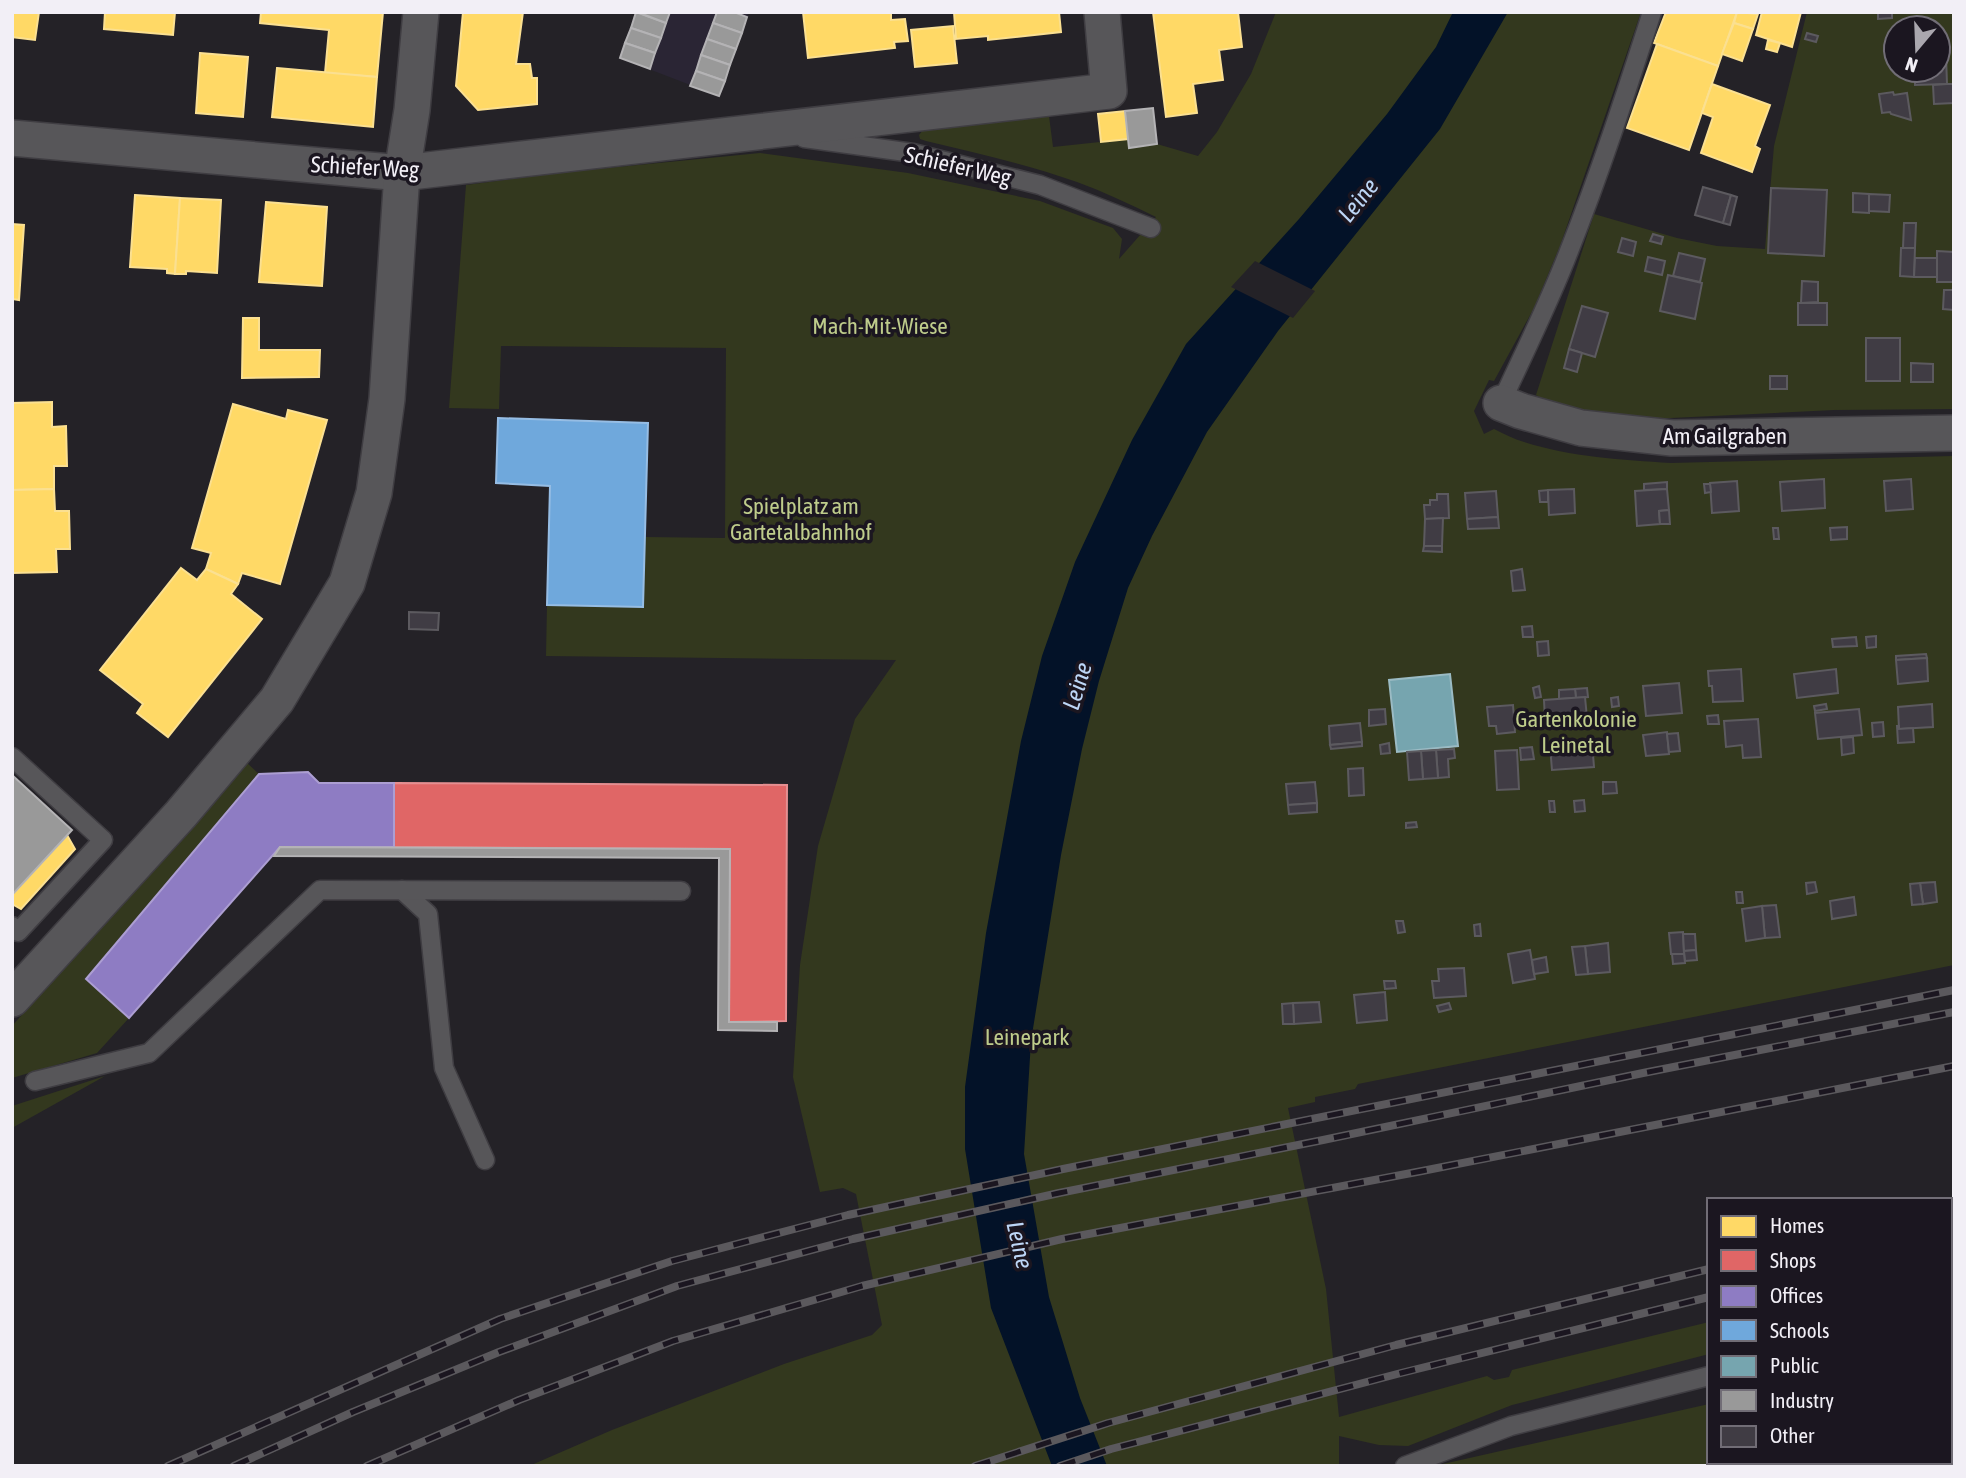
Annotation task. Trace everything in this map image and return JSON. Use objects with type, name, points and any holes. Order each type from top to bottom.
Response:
[{"type":"street","points":[[12,999],[181,814],[277,700],[347,583],[374,493],[387,399],[402,173],[412,110],[421,12]]},
{"type":"street","name":"Schiefer Weg","points":[[12,138],[402,173],[758,132],[1109,90],[1102,12]]},
{"type":"street","name":"Am Gailgraben","points":[[1501,403],[1581,428],[1672,438],[1954,433]]},
{"type":"lane","points":[[1501,403],[1569,252],[1613,134],[1652,12]]},
{"type":"lane","name":"Schiefer Weg","points":[[758,132],[913,153],[1040,185],[1151,228]]},
{"type":"lane","points":[[12,757],[103,841],[18,932],[12,926]]},
{"type":"lane","points":[[35,1082],[149,1053],[320,890],[681,891]]},
{"type":"lane","points":[[402,890],[428,914],[444,1068],[485,1160]]},
{"type":"lane","points":[[1405,1466],[1511,1426],[1707,1377]]},
{"type":"shaded area","points":[[637,12],[749,12],[719,96],[620,58]]},
{"type":"green space","points":[[1276,12],[1641,12],[1560,246],[1534,308],[1494,381],[1489,380],[1474,411],[1484,434],[1494,429],[1542,447],[1615,459],[1671,463],[1954,456],[1954,965],[1358,1084],[1355,1089],[1315,1097],[1315,1102],[1288,1108],[1326,1289],[1339,1417],[1487,1376],[1494,1380],[1509,1377],[1512,1370],[1707,1322],[1707,1355],[1512,1405],[1408,1446],[1379,1445],[1339,1436],[1339,1466],[529,1466],[612,1430],[784,1364],[872,1335],[882,1325],[856,1194],[843,1188],[820,1192],[793,1077],[800,965],[818,846],[855,719],[896,660],[546,656],[547,605],[645,537],[725,538],[726,348],[501,346],[499,409],[449,408],[466,185],[760,153],[908,173],[1040,201],[1113,228],[1122,239],[1119,259],[1156,217],[1077,182],[926,141],[920,139],[919,135],[923,130],[1049,116],[1053,147],[1128,139],[1129,148],[1157,144],[1198,156],[1217,132],[1251,74]]},
{"type":"green space","points":[[1807,12],[1954,12],[1954,409],[1834,410],[1609,421],[1560,410],[1536,395],[1594,214],[1677,238],[1717,246],[1765,249],[1774,146]]},
{"type":"green space","points":[[246,762],[259,774],[86,978],[129,1018],[97,1053],[12,1078],[12,1026]]},
{"type":"green space","points":[[105,1076],[12,1128],[12,1106]]},
{"type":"green space","points":[[1707,1404],[1707,1464],[1804,1464],[1803,1466],[1434,1466]]},
{"type":"water","name":"Leine","points":[[1453,12],[1508,12],[1440,129],[1278,331],[1207,432],[1128,588],[1099,681],[1061,855],[1031,1041],[1024,1154],[1049,1297],[1080,1398],[1107,1466],[1052,1466],[991,1308],[965,1149],[965,1087],[986,933],[1021,741],[1042,656],[1075,562],[1132,440],[1186,344],[1299,219],[1387,114],[1436,47]]},
{"type":"pier","points":[[1255,261],[1315,291],[1293,318],[1231,287]]},
{"type":"building: Homes","points":[[12,12],[39,12],[35,40],[12,37]]},
{"type":"building: Homes","points":[[105,12],[175,12],[173,35],[104,29]]},
{"type":"building: Homes","points":[[261,12],[383,12],[377,77],[325,73],[329,30],[260,23]]},
{"type":"building: Homes","points":[[463,12],[523,12],[516,64],[530,64],[532,78],[537,78],[537,104],[478,110],[456,86]]},
{"type":"building: Homes","points":[[803,12],[891,12],[891,20],[905,19],[908,41],[894,42],[895,48],[808,58]]},
{"type":"building: Homes","points":[[954,12],[1059,12],[1061,32],[988,40],[988,36],[956,39]]},
{"type":"building: Homes","points":[[1153,12],[1238,12],[1242,47],[1219,50],[1223,80],[1193,84],[1197,113],[1166,117]]},
{"type":"building: Homes","points":[[1666,12],[1737,12],[1718,66],[1654,43]]},
{"type":"building: Homes","points":[[1737,12],[1758,14],[1753,29],[1734,23]]},
{"type":"building: Homes","points":[[1762,12],[1801,12],[1792,47],[1756,35]]},
{"type":"building: Homes","points":[[1734,23],[1753,29],[1742,61],[1722,54]]},
{"type":"building: Homes","points":[[953,26],[957,63],[915,67],[911,30]]},
{"type":"building: Homes","points":[[1768,40],[1780,43],[1777,52],[1766,49]]},
{"type":"building: Homes","points":[[1657,44],[1718,66],[1689,150],[1627,128]]},
{"type":"building: Homes","points":[[200,53],[248,57],[243,117],[196,113]]},
{"type":"building: Homes","points":[[277,68],[377,77],[373,127],[272,117]]},
{"type":"building: Homes","points":[[1712,84],[1770,105],[1755,146],[1760,149],[1752,172],[1701,153],[1713,117],[1702,113]]},
{"type":"building: Homes","points":[[1125,111],[1128,139],[1101,142],[1098,114]]},
{"type":"building: Homes","points":[[135,195],[180,198],[175,274],[167,273],[167,269],[130,267]]},
{"type":"building: Homes","points":[[180,198],[221,200],[217,273],[186,271],[186,274],[175,274]]},
{"type":"building: Homes","points":[[266,202],[327,207],[322,286],[259,282]]},
{"type":"building: Homes","points":[[12,224],[24,225],[19,300],[12,299]]},
{"type":"building: Homes","points":[[243,318],[259,318],[259,350],[320,350],[319,377],[242,378]]},
{"type":"building: Homes","points":[[52,402],[52,427],[66,426],[67,466],[54,466],[54,489],[12,490],[12,403]]},
{"type":"building: Homes","points":[[233,404],[286,419],[288,410],[327,420],[280,584],[242,573],[238,584],[206,569],[211,553],[192,548]]},
{"type":"building: Homes","points":[[54,489],[55,511],[69,511],[70,549],[56,549],[57,572],[12,573],[12,490]]},
{"type":"building: Homes","points":[[181,568],[197,580],[206,569],[238,584],[231,594],[262,619],[168,737],[137,713],[143,704],[100,670]]},
{"type":"building: Homes","points":[[67,835],[75,849],[21,909],[12,904],[12,895]]},
{"type":"building: Shops","points":[[394,783],[787,785],[786,1021],[729,1022],[730,849],[394,847]]},
{"type":"building: Offices","points":[[308,772],[319,783],[394,783],[394,847],[280,847],[129,1018],[86,979],[259,774]]},
{"type":"building: Schools","points":[[498,418],[648,423],[643,607],[547,605],[550,486],[496,483]]},
{"type":"building: Public","points":[[1450,674],[1458,746],[1397,752],[1389,680]]},
{"type":"building: Industry","points":[[636,12],[666,23],[661,38],[631,28]]},
{"type":"building: Industry","points":[[637,12],[670,12],[666,23]]},
{"type":"building: Industry","points":[[717,12],[734,12],[747,17],[742,33],[713,23]]},
{"type":"building: Industry","points":[[713,23],[742,33],[736,49],[707,39]]},
{"type":"building: Industry","points":[[631,28],[661,38],[655,53],[625,43]]},
{"type":"building: Industry","points":[[707,39],[736,49],[730,65],[701,55]]},
{"type":"building: Industry","points":[[625,43],[655,53],[650,69],[620,58]]},
{"type":"building: Industry","points":[[701,55],[730,65],[725,81],[696,71]]},
{"type":"building: Industry","points":[[696,71],[725,81],[719,96],[690,86]]},
{"type":"building: Industry","points":[[1153,108],[1157,144],[1129,148],[1125,111]]},
{"type":"building: Industry","points":[[12,775],[72,830],[12,895]]},
{"type":"building: Industry","points":[[280,847],[730,849],[729,1022],[777,1022],[777,1031],[718,1030],[719,858],[274,856]]},
{"type":"building: Other","points":[[1878,12],[1892,12],[1882,14],[1882,19],[1878,19]]},
{"type":"building: Other","points":[[1807,33],[1818,36],[1816,42],[1805,39]]},
{"type":"building: Other","points":[[1954,84],[1954,103],[1934,104],[1933,85]]},
{"type":"building: Other","points":[[1893,92],[1894,95],[1907,93],[1911,120],[1890,112],[1882,113],[1879,94]]},
{"type":"building: Other","points":[[1703,187],[1731,195],[1723,223],[1695,215]]},
{"type":"building: Other","points":[[1771,188],[1827,190],[1824,256],[1768,253]]},
{"type":"building: Other","points":[[1853,193],[1869,194],[1869,213],[1853,212]]},
{"type":"building: Other","points":[[1869,194],[1890,195],[1889,212],[1869,211]]},
{"type":"building: Other","points":[[1731,195],[1737,197],[1730,225],[1723,223]]},
{"type":"building: Other","points":[[1904,223],[1916,223],[1915,248],[1903,248]]},
{"type":"building: Other","points":[[1653,234],[1663,237],[1661,244],[1650,241]]},
{"type":"building: Other","points":[[1622,238],[1636,242],[1633,256],[1618,252]]},
{"type":"building: Other","points":[[1901,248],[1915,248],[1914,277],[1900,276]]},
{"type":"building: Other","points":[[1937,251],[1954,252],[1954,282],[1937,282]]},
{"type":"building: Other","points":[[1679,253],[1705,259],[1700,282],[1673,276]]},
{"type":"building: Other","points":[[1648,257],[1665,261],[1662,275],[1645,271]]},
{"type":"building: Other","points":[[1915,258],[1937,258],[1937,277],[1914,277]]},
{"type":"building: Other","points":[[1668,275],[1702,283],[1695,319],[1660,311]]},
{"type":"building: Other","points":[[1802,281],[1818,282],[1818,302],[1801,303]]},
{"type":"building: Other","points":[[1944,290],[1954,290],[1954,310],[1943,309]]},
{"type":"building: Other","points":[[1798,303],[1827,303],[1827,325],[1798,325]]},
{"type":"building: Other","points":[[1582,306],[1608,313],[1595,357],[1569,349]]},
{"type":"building: Other","points":[[1866,338],[1900,338],[1900,381],[1866,381]]},
{"type":"building: Other","points":[[1569,349],[1582,353],[1577,372],[1564,368]]},
{"type":"building: Other","points":[[1911,363],[1933,364],[1933,382],[1911,382]]},
{"type":"building: Other","points":[[1770,376],[1787,376],[1787,389],[1770,389]]},
{"type":"building: Other","points":[[1824,479],[1825,508],[1782,511],[1780,482]]},
{"type":"building: Other","points":[[1911,479],[1913,509],[1886,511],[1884,481]]},
{"type":"building: Other","points":[[1737,481],[1739,511],[1712,513],[1710,483]]},
{"type":"building: Other","points":[[1667,482],[1667,489],[1644,490],[1644,484]]},
{"type":"building: Other","points":[[1704,484],[1710,484],[1711,492],[1705,493]]},
{"type":"building: Other","points":[[1574,489],[1575,513],[1549,515],[1548,490]]},
{"type":"building: Other","points":[[1667,489],[1669,510],[1659,511],[1660,524],[1637,526],[1635,491]]},
{"type":"building: Other","points":[[1548,490],[1548,502],[1540,502],[1539,491]]},
{"type":"building: Other","points":[[1496,491],[1498,517],[1467,519],[1465,493]]},
{"type":"building: Other","points":[[1437,494],[1448,494],[1449,518],[1425,519],[1424,505],[1430,505],[1430,500],[1437,500]]},
{"type":"building: Other","points":[[1669,510],[1670,524],[1660,524],[1659,511]]},
{"type":"building: Other","points":[[1498,517],[1499,528],[1468,529],[1467,519]]},
{"type":"building: Other","points":[[1443,518],[1442,546],[1424,546],[1425,519]]},
{"type":"building: Other","points":[[1847,527],[1847,539],[1831,540],[1830,528]]},
{"type":"building: Other","points":[[1773,528],[1778,528],[1779,539],[1774,539]]},
{"type":"building: Other","points":[[1424,546],[1442,546],[1442,552],[1423,551]]},
{"type":"building: Other","points":[[1522,569],[1525,590],[1513,591],[1511,571]]},
{"type":"building: Other","points":[[409,612],[439,613],[438,630],[409,629]]},
{"type":"building: Other","points":[[1532,626],[1533,637],[1523,637],[1522,627]]},
{"type":"building: Other","points":[[1876,636],[1876,647],[1867,648],[1866,637]]},
{"type":"building: Other","points":[[1856,637],[1857,646],[1833,647],[1832,639]]},
{"type":"building: Other","points":[[1548,641],[1549,655],[1538,656],[1537,642]]},
{"type":"building: Other","points":[[1926,654],[1927,658],[1896,660],[1896,656]]},
{"type":"building: Other","points":[[1927,658],[1928,681],[1898,684],[1896,660]]},
{"type":"building: Other","points":[[1741,669],[1743,701],[1713,702],[1708,671]]},
{"type":"building: Other","points":[[1836,669],[1838,693],[1797,698],[1794,674]]},
{"type":"building: Other","points":[[1679,683],[1682,713],[1646,716],[1643,686]]},
{"type":"building: Other","points":[[1539,686],[1541,697],[1535,698],[1533,688]]},
{"type":"building: Other","points":[[1587,688],[1588,697],[1576,698],[1575,689]]},
{"type":"building: Other","points":[[1575,689],[1576,698],[1559,699],[1559,690]]},
{"type":"building: Other","points":[[1585,697],[1587,718],[1545,721],[1544,700]]},
{"type":"building: Other","points":[[1618,697],[1619,706],[1612,707],[1611,698]]},
{"type":"building: Other","points":[[1826,704],[1827,709],[1815,711],[1814,706]]},
{"type":"building: Other","points":[[1932,704],[1933,727],[1899,729],[1898,707]]},
{"type":"building: Other","points":[[1513,705],[1515,732],[1497,734],[1496,726],[1489,726],[1487,707]]},
{"type":"building: Other","points":[[1385,709],[1386,724],[1369,726],[1369,710]]},
{"type":"building: Other","points":[[1859,709],[1862,735],[1818,739],[1815,713]]},
{"type":"building: Other","points":[[1718,715],[1719,724],[1708,724],[1707,716]]},
{"type":"building: Other","points":[[1758,719],[1761,757],[1743,758],[1742,745],[1726,747],[1724,721]]},
{"type":"building: Other","points":[[1883,722],[1884,736],[1873,737],[1872,723]]},
{"type":"building: Other","points":[[1360,723],[1362,742],[1330,745],[1329,726]]},
{"type":"building: Other","points":[[1897,726],[1899,729],[1913,728],[1914,742],[1898,743]]},
{"type":"building: Other","points":[[1667,732],[1669,754],[1646,756],[1643,735]]},
{"type":"building: Other","points":[[1678,733],[1680,751],[1669,752],[1667,734]]},
{"type":"building: Other","points":[[1853,737],[1854,753],[1842,755],[1841,738]]},
{"type":"building: Other","points":[[1362,742],[1362,746],[1331,749],[1330,745]]},
{"type":"building: Other","points":[[1592,742],[1594,767],[1552,770],[1550,746]]},
{"type":"building: Other","points":[[1389,743],[1390,753],[1381,754],[1380,745]]},
{"type":"building: Other","points":[[1532,747],[1534,759],[1521,760],[1520,748]]},
{"type":"building: Other","points":[[1454,749],[1455,758],[1448,759],[1449,777],[1438,778],[1436,750]]},
{"type":"building: Other","points":[[1436,750],[1438,778],[1423,779],[1421,751]]},
{"type":"building: Other","points":[[1517,750],[1519,789],[1497,790],[1495,751]]},
{"type":"building: Other","points":[[1421,751],[1423,779],[1409,780],[1407,752]]},
{"type":"building: Other","points":[[1363,768],[1364,795],[1349,796],[1348,769]]},
{"type":"building: Other","points":[[1315,782],[1317,803],[1288,805],[1286,784]]},
{"type":"building: Other","points":[[1603,782],[1616,782],[1617,793],[1603,794]]},
{"type":"building: Other","points":[[1584,800],[1585,811],[1575,812],[1574,801]]},
{"type":"building: Other","points":[[1549,801],[1554,801],[1555,812],[1550,812]]},
{"type":"building: Other","points":[[1317,803],[1317,812],[1289,814],[1288,805]]},
{"type":"building: Other","points":[[1416,822],[1417,827],[1406,828],[1406,823]]},
{"type":"building: Other","points":[[1815,882],[1817,892],[1807,894],[1806,883]]},
{"type":"building: Other","points":[[1935,882],[1937,902],[1923,904],[1920,883]]},
{"type":"building: Other","points":[[1920,883],[1923,904],[1912,905],[1910,884]]},
{"type":"building: Other","points":[[1736,892],[1742,892],[1743,903],[1737,903]]},
{"type":"building: Other","points":[[1854,897],[1856,915],[1832,919],[1830,901]]},
{"type":"building: Other","points":[[1776,905],[1780,937],[1765,938],[1762,906]]},
{"type":"building: Other","points":[[1762,906],[1765,938],[1746,941],[1742,909]]},
{"type":"building: Other","points":[[1396,921],[1403,921],[1405,932],[1398,933]]},
{"type":"building: Other","points":[[1480,924],[1481,936],[1475,936],[1474,925]]},
{"type":"building: Other","points":[[1683,932],[1684,954],[1671,954],[1669,933]]},
{"type":"building: Other","points":[[1683,934],[1695,934],[1696,950],[1684,951]]},
{"type":"building: Other","points":[[1608,943],[1610,972],[1588,974],[1585,946]]},
{"type":"building: Other","points":[[1585,946],[1588,974],[1576,975],[1572,947]]},
{"type":"building: Other","points":[[1530,950],[1535,979],[1513,983],[1508,954]]},
{"type":"building: Other","points":[[1696,950],[1697,960],[1685,961],[1684,951]]},
{"type":"building: Other","points":[[1672,954],[1684,954],[1685,963],[1673,964]]},
{"type":"building: Other","points":[[1546,957],[1548,972],[1534,974],[1532,960]]},
{"type":"building: Other","points":[[1464,968],[1466,996],[1434,998],[1432,981],[1439,981],[1438,969]]},
{"type":"building: Other","points":[[1384,981],[1395,981],[1396,988],[1385,989]]},
{"type":"building: Other","points":[[1385,992],[1387,1020],[1357,1023],[1354,995]]},
{"type":"building: Other","points":[[1319,1002],[1321,1022],[1294,1024],[1293,1003]]},
{"type":"building: Other","points":[[1293,1003],[1294,1024],[1283,1024],[1282,1004]]},
{"type":"building: Other","points":[[1449,1003],[1451,1009],[1439,1012],[1437,1006]]},
{"type":"railway","points":[[168,1466],[500,1319],[672,1261],[848,1215],[1063,1169],[1954,990]]},
{"type":"railway","points":[[234,1466],[353,1412],[499,1352],[677,1286],[853,1239],[1059,1193],[1954,1012]]},
{"type":"railway","points":[[367,1466],[519,1400],[673,1341],[862,1286],[1062,1239],[1954,1066]]},
{"type":"railway","points":[[975,1466],[1108,1423],[1396,1345],[1707,1269]]},
{"type":"railway","points":[[1060,1466],[1111,1449],[1401,1373],[1707,1297]]},
{"type":"park label","name":"Mach-Mit-Wiese","points":[[880,326]]},
{"type":"park label","name":"Spielplatz am Gartetalbahnhof","points":[[801,519]]},
{"type":"park label","name":"Gartenkolonie Leinetal","points":[[1576,732]]},
{"type":"park label","name":"Leinepark","points":[[1027,1037]]}]
